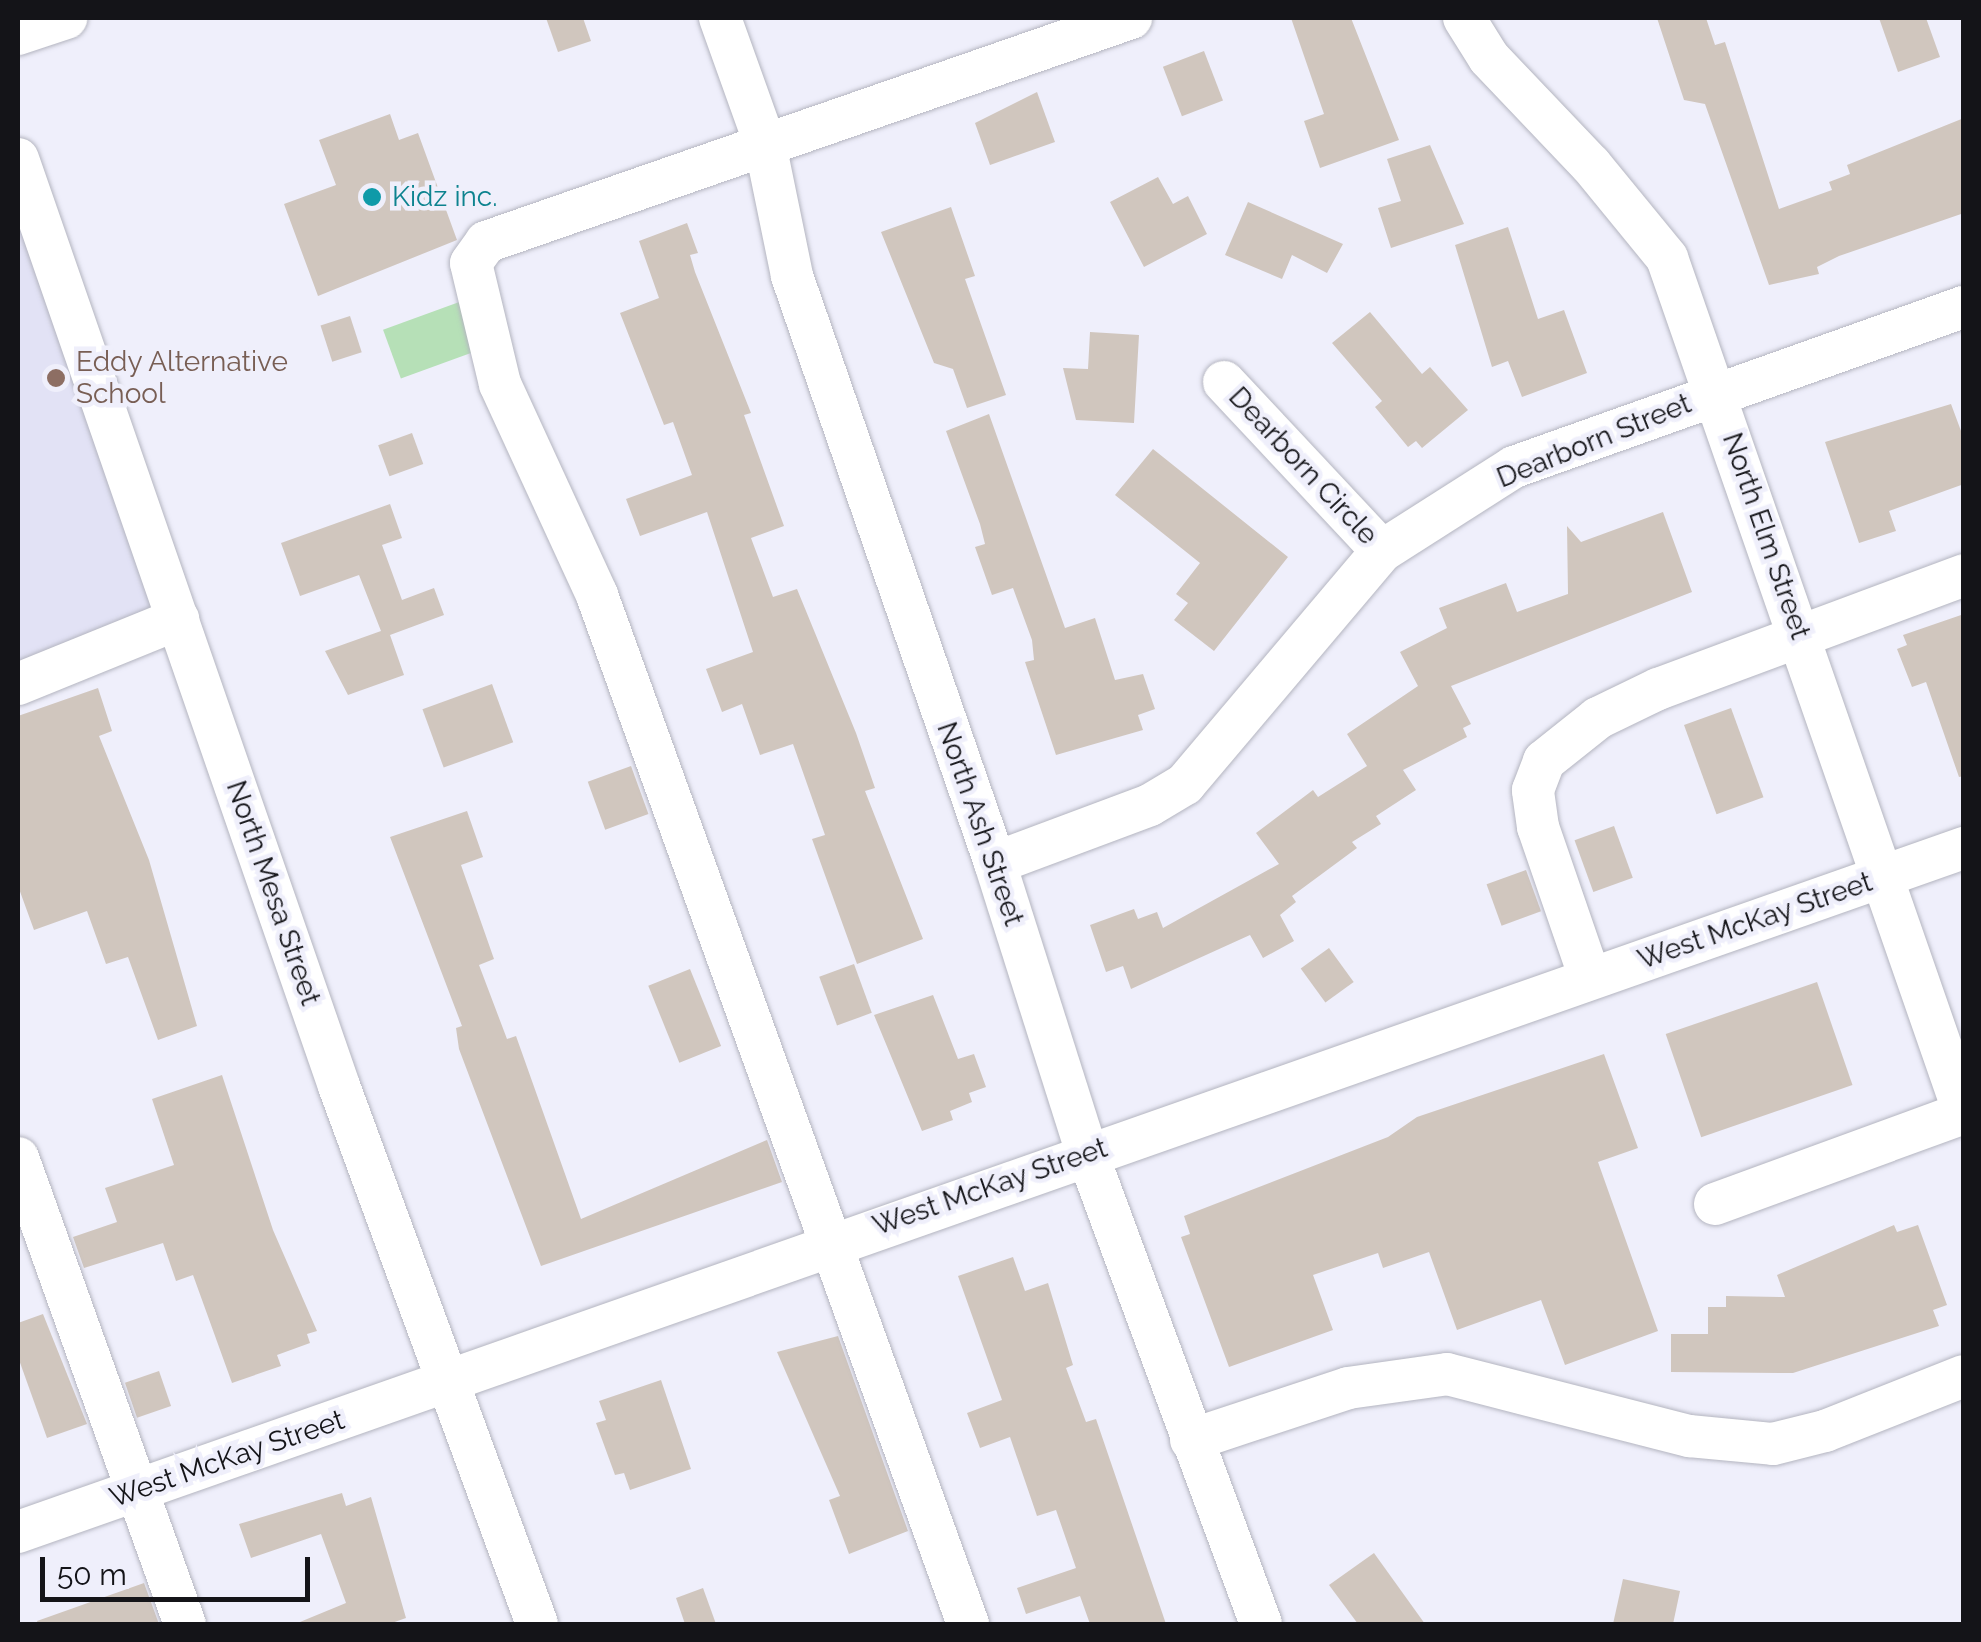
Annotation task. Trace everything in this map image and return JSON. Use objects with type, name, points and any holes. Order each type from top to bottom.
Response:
[{"type":"street","points":[[18,34],[66,18]]},
{"type":"street","name":"North Ash Street","points":[[720,18],[766,144],[792,276],[995,863],[1087,1154],[1261,1624]]},
{"type":"street","points":[[968,1624],[834,1242],[596,595],[500,384],[471,264],[486,242],[1131,18]]},
{"type":"street","name":"North Elm Street","points":[[1464,18],[1488,58],[1591,165],[1667,258],[1964,1113]]},
{"type":"street","name":"North Mesa Street","points":[[18,159],[446,1384],[537,1624]]},
{"type":"street","name":"Dearborn Street","points":[[995,863],[1150,805],[1186,784],[1382,551],[1514,466],[1964,307]]},
{"type":"street","name":"Dearborn Circle","points":[[1224,382],[1382,551]]},
{"type":"street","points":[[1590,978],[1538,826],[1532,790],[1544,761],[1598,718],[1799,632],[1964,575]]},
{"type":"street","points":[[18,684],[178,619]]},
{"type":"street","name":"West McKay Street","points":[[18,1532],[446,1384],[834,1242],[1964,848]]},
{"type":"street","points":[[1715,1204],[1964,1113]]},
{"type":"street","points":[[18,1158],[185,1624]]},
{"type":"street","points":[[1191,1440],[1348,1388],[1447,1374],[1689,1436],[1773,1444],[1825,1431],[1964,1376]]},
{"type":"shaded area","name":"Eddy Alternative School","points":[[18,159],[178,619],[18,684]]},
{"type":"green space","points":[[462,301],[480,350],[401,379],[383,330]]},
{"type":"building","points":[[546,18],[583,18],[591,41],[558,52]]},
{"type":"building","points":[[1291,18],[1351,18],[1399,140],[1320,168],[1304,121],[1324,114]]},
{"type":"building","points":[[1657,18],[1706,18],[1715,45],[1725,42],[1779,209],[1832,190],[1829,182],[1850,174],[1847,165],[1964,118],[1964,213],[1839,256],[1817,267],[1819,274],[1769,285],[1705,104],[1684,100]]},
{"type":"building","points":[[1879,18],[1926,18],[1940,57],[1898,72]]},
{"type":"building","points":[[1204,51],[1223,100],[1182,116],[1163,67]]},
{"type":"building","points":[[1037,92],[1055,142],[990,165],[975,123]]},
{"type":"building","name":"Kidz inc.","points":[[390,114],[399,140],[418,133],[457,240],[318,296],[284,204],[336,185],[319,140]]},
{"type":"building","points":[[1430,145],[1464,224],[1391,248],[1378,208],[1401,201],[1387,159]]},
{"type":"building","points":[[1158,177],[1173,204],[1188,196],[1207,234],[1144,267],[1110,202]]},
{"type":"building","points":[[1248,202],[1343,244],[1327,273],[1292,255],[1282,279],[1225,255]]},
{"type":"building","points":[[951,207],[975,276],[965,279],[1006,395],[967,408],[953,369],[934,363],[881,232]]},
{"type":"building","points":[[687,223],[698,253],[690,255],[695,272],[751,413],[744,415],[784,526],[751,538],[773,597],[797,589],[856,733],[875,788],[865,791],[923,939],[857,964],[812,839],[825,835],[793,744],[760,755],[742,704],[722,712],[706,669],[753,652],[707,512],[640,536],[626,499],[692,475],[673,422],[664,425],[620,313],[659,298],[639,241]]},
{"type":"building","points":[[1508,227],[1538,319],[1564,310],[1587,373],[1522,397],[1508,361],[1492,367],[1455,245]]},
{"type":"building","points":[[1370,312],[1422,374],[1430,367],[1468,410],[1422,448],[1416,441],[1408,447],[1375,407],[1382,401],[1332,343]]},
{"type":"building","points":[[350,316],[362,352],[332,362],[321,326]]},
{"type":"building","points":[[1090,332],[1139,335],[1134,423],[1076,420],[1063,368],[1088,369]]},
{"type":"building","points":[[1951,404],[1964,439],[1964,484],[1889,511],[1896,531],[1859,543],[1825,442]]},
{"type":"building","points":[[989,414],[1065,628],[1095,618],[1115,680],[1143,674],[1155,709],[1138,715],[1143,730],[1056,755],[1025,662],[1034,660],[1032,640],[1013,588],[992,595],[975,547],[985,544],[980,524],[946,431]]},
{"type":"building","points":[[412,433],[423,464],[389,476],[378,445]]},
{"type":"building","points":[[1153,449],[1288,557],[1214,651],[1174,620],[1188,603],[1176,594],[1200,563],[1115,495]]},
{"type":"building","points":[[390,504],[402,538],[382,545],[402,600],[434,588],[444,615],[390,635],[404,675],[348,695],[325,651],[381,631],[359,575],[300,596],[281,543]]},
{"type":"building","points":[[1663,512],[1692,592],[1451,686],[1471,724],[1463,728],[1467,737],[1403,770],[1416,790],[1376,816],[1381,824],[1352,842],[1357,848],[1292,896],[1296,902],[1280,915],[1294,941],[1263,958],[1250,935],[1131,989],[1123,966],[1106,972],[1090,925],[1134,909],[1138,919],[1157,912],[1163,928],[1279,864],[1256,833],[1313,790],[1318,797],[1367,766],[1347,734],[1418,686],[1400,652],[1447,628],[1439,608],[1506,583],[1517,612],[1568,594],[1567,526],[1581,542]]},
{"type":"building","points":[[1964,614],[1964,776],[1959,777],[1926,682],[1912,687],[1897,649],[1907,645],[1903,635]]},
{"type":"building","points":[[492,684],[513,742],[444,768],[422,709]]},
{"type":"building","points":[[98,688],[112,731],[99,736],[149,860],[197,1026],[158,1040],[128,957],[106,964],[87,911],[34,930],[18,886],[18,716]]},
{"type":"building","points":[[1731,708],[1763,797],[1717,814],[1684,725]]},
{"type":"building","points":[[631,766],[648,814],[605,830],[588,782]]},
{"type":"building","points":[[467,811],[483,857],[461,865],[494,959],[479,965],[507,1039],[516,1036],[581,1219],[767,1140],[782,1182],[541,1266],[459,1049],[456,1028],[462,1026],[390,837]]},
{"type":"building","points":[[1614,826],[1633,878],[1593,892],[1575,840]]},
{"type":"building","points":[[1526,870],[1541,911],[1502,926],[1487,884]]},
{"type":"building","points":[[1329,948],[1354,982],[1325,1003],[1301,969]]},
{"type":"building","points":[[854,964],[872,1013],[837,1026],[819,977]]},
{"type":"building","points":[[690,969],[721,1046],[679,1063],[648,986]]},
{"type":"building","points":[[1817,982],[1852,1085],[1701,1137],[1666,1034]]},
{"type":"building","points":[[933,995],[958,1059],[974,1054],[986,1087],[969,1093],[972,1102],[950,1111],[953,1120],[922,1131],[874,1015]]},
{"type":"building","points":[[1604,1054],[1638,1148],[1598,1162],[1658,1331],[1565,1365],[1541,1300],[1457,1330],[1429,1252],[1383,1268],[1378,1253],[1313,1275],[1333,1330],[1229,1367],[1181,1237],[1190,1234],[1184,1216],[1388,1137],[1417,1117]]},
{"type":"building","points":[[222,1075],[273,1230],[317,1331],[307,1334],[310,1343],[277,1355],[281,1366],[232,1383],[193,1275],[176,1281],[163,1243],[84,1268],[73,1237],[117,1222],[105,1188],[174,1165],[152,1099]]},
{"type":"building","points":[[1894,1225],[1897,1232],[1918,1225],[1947,1305],[1933,1310],[1939,1326],[1793,1373],[1671,1372],[1671,1334],[1708,1334],[1708,1307],[1726,1307],[1726,1296],[1785,1297],[1777,1275]]},
{"type":"building","points":[[1013,1257],[1025,1291],[1048,1283],[1073,1365],[1066,1368],[1086,1422],[1096,1419],[1166,1624],[1090,1624],[1080,1596],[1026,1614],[1017,1588],[1076,1568],[1056,1510],[1037,1516],[1010,1437],[980,1448],[967,1413],[1002,1400],[958,1276]]},
{"type":"building","points":[[43,1314],[87,1424],[47,1438],[18,1357],[18,1323]]},
{"type":"building","points":[[838,1336],[908,1531],[849,1554],[829,1500],[840,1496],[777,1352]]},
{"type":"building","points":[[159,1371],[171,1406],[137,1418],[125,1383]]},
{"type":"building","points":[[661,1380],[691,1469],[630,1490],[624,1473],[615,1475],[596,1423],[606,1420],[599,1401]]},
{"type":"building","points":[[342,1493],[346,1506],[371,1497],[406,1618],[389,1624],[295,1624],[346,1603],[321,1534],[251,1558],[239,1524]]},
{"type":"building","points":[[1374,1553],[1425,1624],[1358,1624],[1329,1585]]},
{"type":"building","points":[[1623,1579],[1680,1591],[1673,1624],[1613,1624]]},
{"type":"building","points":[[144,1583],[159,1624],[38,1624],[37,1621]]},
{"type":"building","points":[[703,1588],[716,1624],[685,1624],[676,1598]]},
{"type":"place","name":"Kidz inc.","points":[[372,197]]},
{"type":"place","name":"Eddy Alternative School","points":[[56,378]]}]
